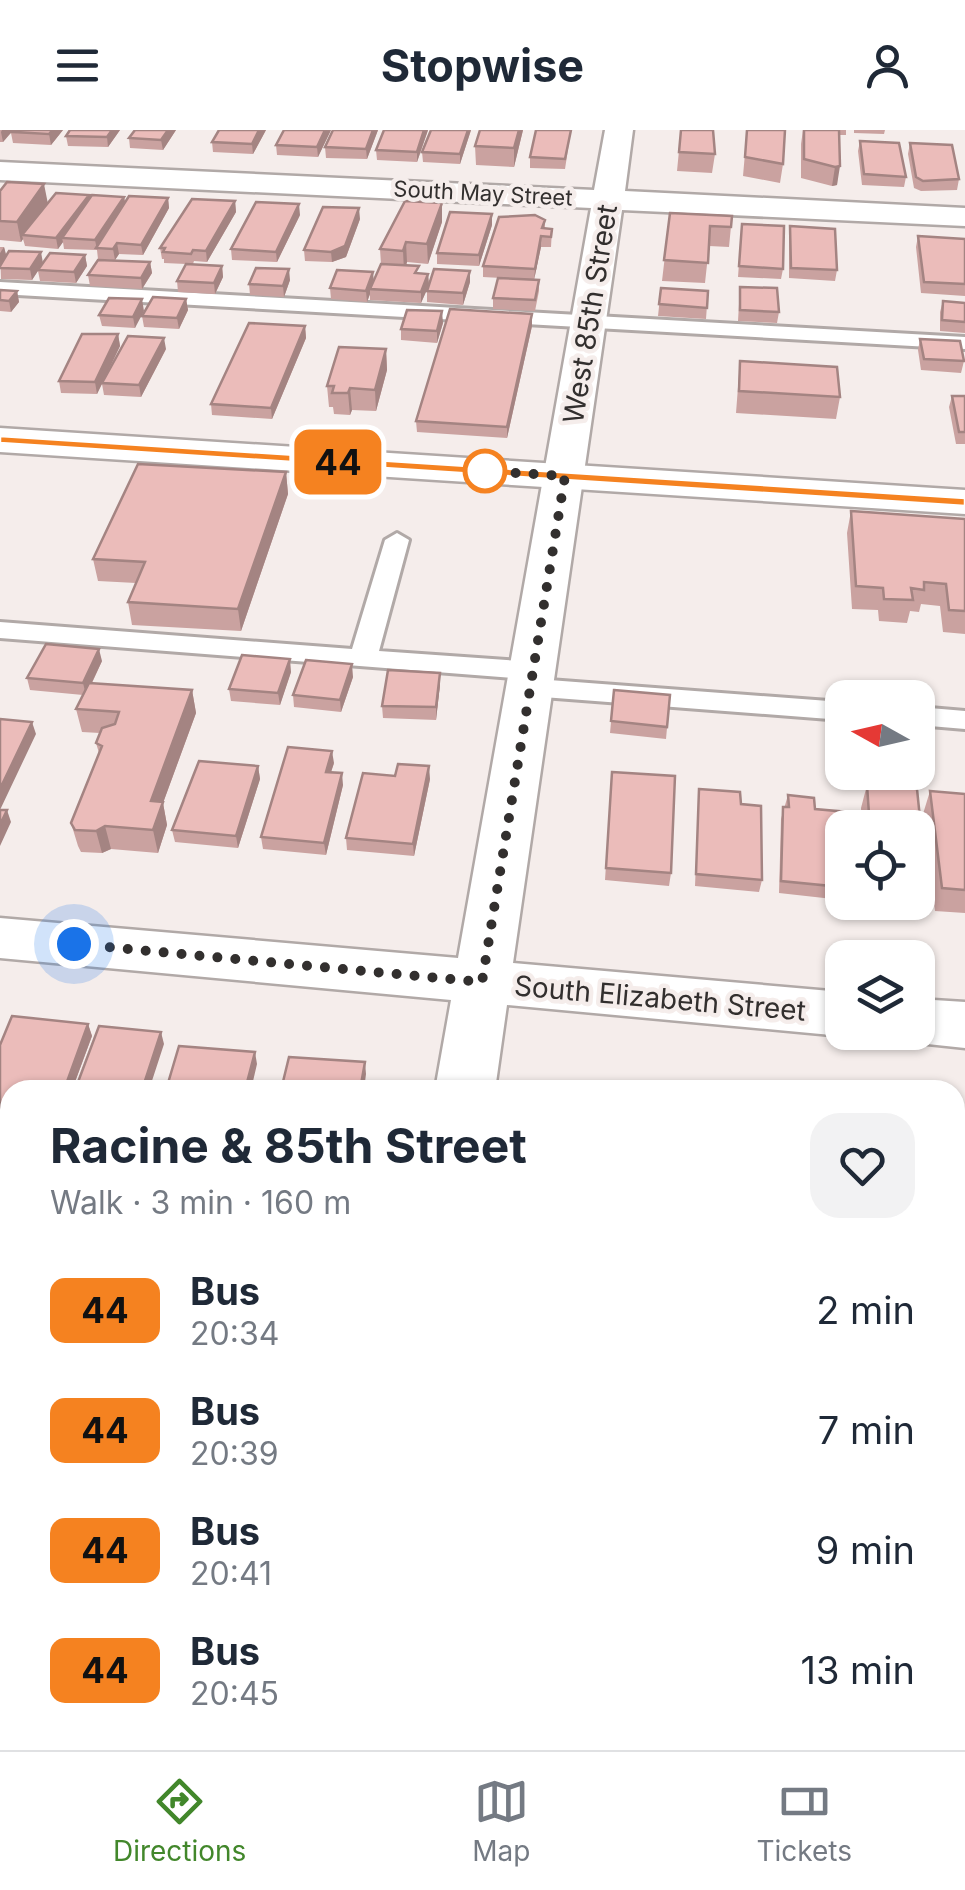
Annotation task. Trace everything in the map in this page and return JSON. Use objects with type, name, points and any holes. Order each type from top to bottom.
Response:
[{"type":"street","name":"West 85th Street","points":[[467,1080],[619,130]]},
{"type":"street","name":"South May Street","points":[[0,170],[965,217]]},
{"type":"street","points":[[0,440],[965,502]]},
{"type":"street","name":"South Elizabeth Street","points":[[0,938],[825,1012]]},
{"type":"street","points":[[935,1022],[965,1025]]},
{"type":"lane","points":[[0,288],[965,342]]},
{"type":"lane","points":[[363,658],[397,540]]},
{"type":"lane","points":[[0,630],[363,658],[825,708]]},
{"type":"lane","points":[[935,717],[965,720]]},
{"type":"building","points":[[13,130],[53,130],[49,134]]},
{"type":"building","points":[[70,130],[112,130],[107,137],[66,136]]},
{"type":"building","points":[[135,130],[168,130],[161,140],[129,138]]},
{"type":"building","points":[[219,130],[259,130],[252,144],[212,142]]},
{"type":"building","points":[[284,130],[325,130],[317,147],[276,145]]},
{"type":"building","points":[[333,130],[373,130],[366,149],[325,147]]},
{"type":"building","points":[[384,130],[424,130],[417,152],[376,150]]},
{"type":"building","points":[[431,130],[468,130],[460,154],[422,152]]},
{"type":"building","points":[[480,130],[519,130],[514,148],[475,146]]},
{"type":"building","points":[[536,130],[571,130],[565,159],[530,157]]},
{"type":"building","points":[[681,130],[713,130],[715,154],[679,152]]},
{"type":"building","points":[[747,130],[785,130],[783,164],[745,157]]},
{"type":"building","points":[[804,130],[839,130],[840,166],[804,159]]},
{"type":"building","points":[[860,141],[899,143],[906,177],[864,174]]},
{"type":"building","points":[[910,143],[952,145],[959,179],[923,181],[916,177]]},
{"type":"building","points":[[7,182],[44,184],[17,222],[0,221],[0,191]]},
{"type":"building","points":[[56,193],[89,195],[56,238],[22,235]]},
{"type":"building","points":[[92,195],[124,197],[95,240],[62,238]]},
{"type":"building","points":[[129,196],[168,198],[141,245],[117,243],[113,249],[96,248]]},
{"type":"building","points":[[192,199],[235,201],[206,251],[163,252],[165,248],[160,248]]},
{"type":"building","points":[[405,201],[442,203],[427,244],[406,242],[403,251],[380,249]]},
{"type":"building","points":[[256,202],[299,204],[276,252],[231,249]]},
{"type":"building","points":[[323,207],[359,208],[345,246],[331,252],[304,250]]},
{"type":"building","points":[[450,212],[492,214],[479,255],[437,253]]},
{"type":"building","points":[[670,213],[732,216],[731,227],[710,226],[708,263],[664,260]]},
{"type":"building","points":[[535,215],[545,220],[542,228],[552,229],[551,237],[541,236],[535,269],[483,266],[499,217]]},
{"type":"building","points":[[742,224],[784,226],[783,269],[739,266]]},
{"type":"building","points":[[790,226],[835,229],[837,270],[791,268]]},
{"type":"building","points":[[918,236],[965,239],[965,284],[924,282]]},
{"type":"building","points":[[9,251],[41,252],[30,269],[0,268]]},
{"type":"building","points":[[50,253],[85,255],[74,272],[38,270]]},
{"type":"building","points":[[98,260],[150,262],[141,278],[88,275]]},
{"type":"building","points":[[186,264],[222,266],[214,283],[177,281]]},
{"type":"building","points":[[381,264],[419,266],[415,273],[428,274],[421,292],[370,289]]},
{"type":"building","points":[[256,268],[289,269],[283,286],[249,284]]},
{"type":"building","points":[[434,269],[470,271],[463,293],[427,291]]},
{"type":"building","points":[[337,270],[373,272],[366,291],[330,288]]},
{"type":"building","points":[[498,278],[539,280],[535,300],[493,298]]},
{"type":"building","points":[[740,287],[777,288],[779,312],[740,310]]},
{"type":"building","points":[[661,288],[708,291],[707,308],[659,304]]},
{"type":"building","points":[[0,290],[17,291],[9,301],[0,300]]},
{"type":"building","points":[[153,297],[186,299],[177,318],[142,316]]},
{"type":"building","points":[[109,298],[142,299],[133,317],[99,315]]},
{"type":"building","points":[[943,301],[965,303],[965,322],[942,320]]},
{"type":"building","points":[[450,309],[532,314],[507,427],[416,421]]},
{"type":"building","points":[[407,310],[442,311],[437,331],[401,329]]},
{"type":"building","points":[[249,323],[305,326],[271,408],[211,404]]},
{"type":"building","points":[[82,334],[118,334],[95,382],[59,381]]},
{"type":"building","points":[[128,336],[164,338],[139,385],[102,383]]},
{"type":"building","points":[[920,339],[960,341],[964,361],[924,359]]},
{"type":"building","points":[[339,347],[386,349],[375,390],[350,388],[348,393],[332,393],[334,386],[327,386]]},
{"type":"building","points":[[740,361],[837,367],[840,397],[739,391]]},
{"type":"building","points":[[952,396],[965,396],[965,432],[959,432]]},
{"type":"building","points":[[138,464],[286,472],[238,609],[128,602],[145,562],[93,559]]},
{"type":"building","points":[[851,511],[965,519],[965,611],[949,610],[946,584],[924,582],[924,590],[911,588],[913,600],[884,599],[883,588],[856,586]]},
{"type":"building","points":[[46,644],[99,649],[83,683],[27,678]]},
{"type":"building","points":[[242,655],[290,659],[278,693],[229,689]]},
{"type":"building","points":[[306,660],[352,664],[340,700],[293,695]]},
{"type":"building","points":[[388,670],[440,673],[436,707],[382,706]]},
{"type":"building","points":[[89,683],[192,690],[151,801],[163,802],[153,830],[105,826],[96,831],[75,830],[71,823],[102,746],[96,743],[102,728],[115,724],[119,712],[76,709]]},
{"type":"building","points":[[614,690],[670,695],[667,727],[611,721]]},
{"type":"building","points":[[0,719],[32,722],[0,789]]},
{"type":"building","points":[[288,747],[332,751],[326,772],[342,773],[324,843],[261,837]]},
{"type":"building","points":[[199,761],[258,766],[236,836],[172,830]]},
{"type":"building","points":[[398,764],[429,766],[413,844],[346,838],[363,773],[395,776]]},
{"type":"building","points":[[612,772],[675,776],[671,873],[606,868]]},
{"type":"building","points":[[699,789],[740,792],[741,804],[761,806],[762,880],[696,874]]},
{"type":"building","points":[[867,790],[917,790],[919,810],[869,810]]},
{"type":"building","points":[[930,791],[965,794],[965,890],[942,888]]},
{"type":"building","points":[[788,795],[814,798],[815,809],[826,810],[825,885],[781,881],[783,807],[789,807]]},
{"type":"building","points":[[12,1016],[88,1024],[68,1080],[0,1080],[0,1045]]},
{"type":"building","points":[[99,1026],[161,1032],[145,1080],[79,1080]]},
{"type":"building","points":[[179,1046],[255,1052],[248,1080],[169,1080]]},
{"type":"building","points":[[289,1057],[365,1062],[362,1080],[283,1080]]},
{"type":"bus line","name":"44","points":[[0,440],[965,502]]},
{"type":"route","points":[[74,944],[482,982],[565,476],[485,471]]}]
